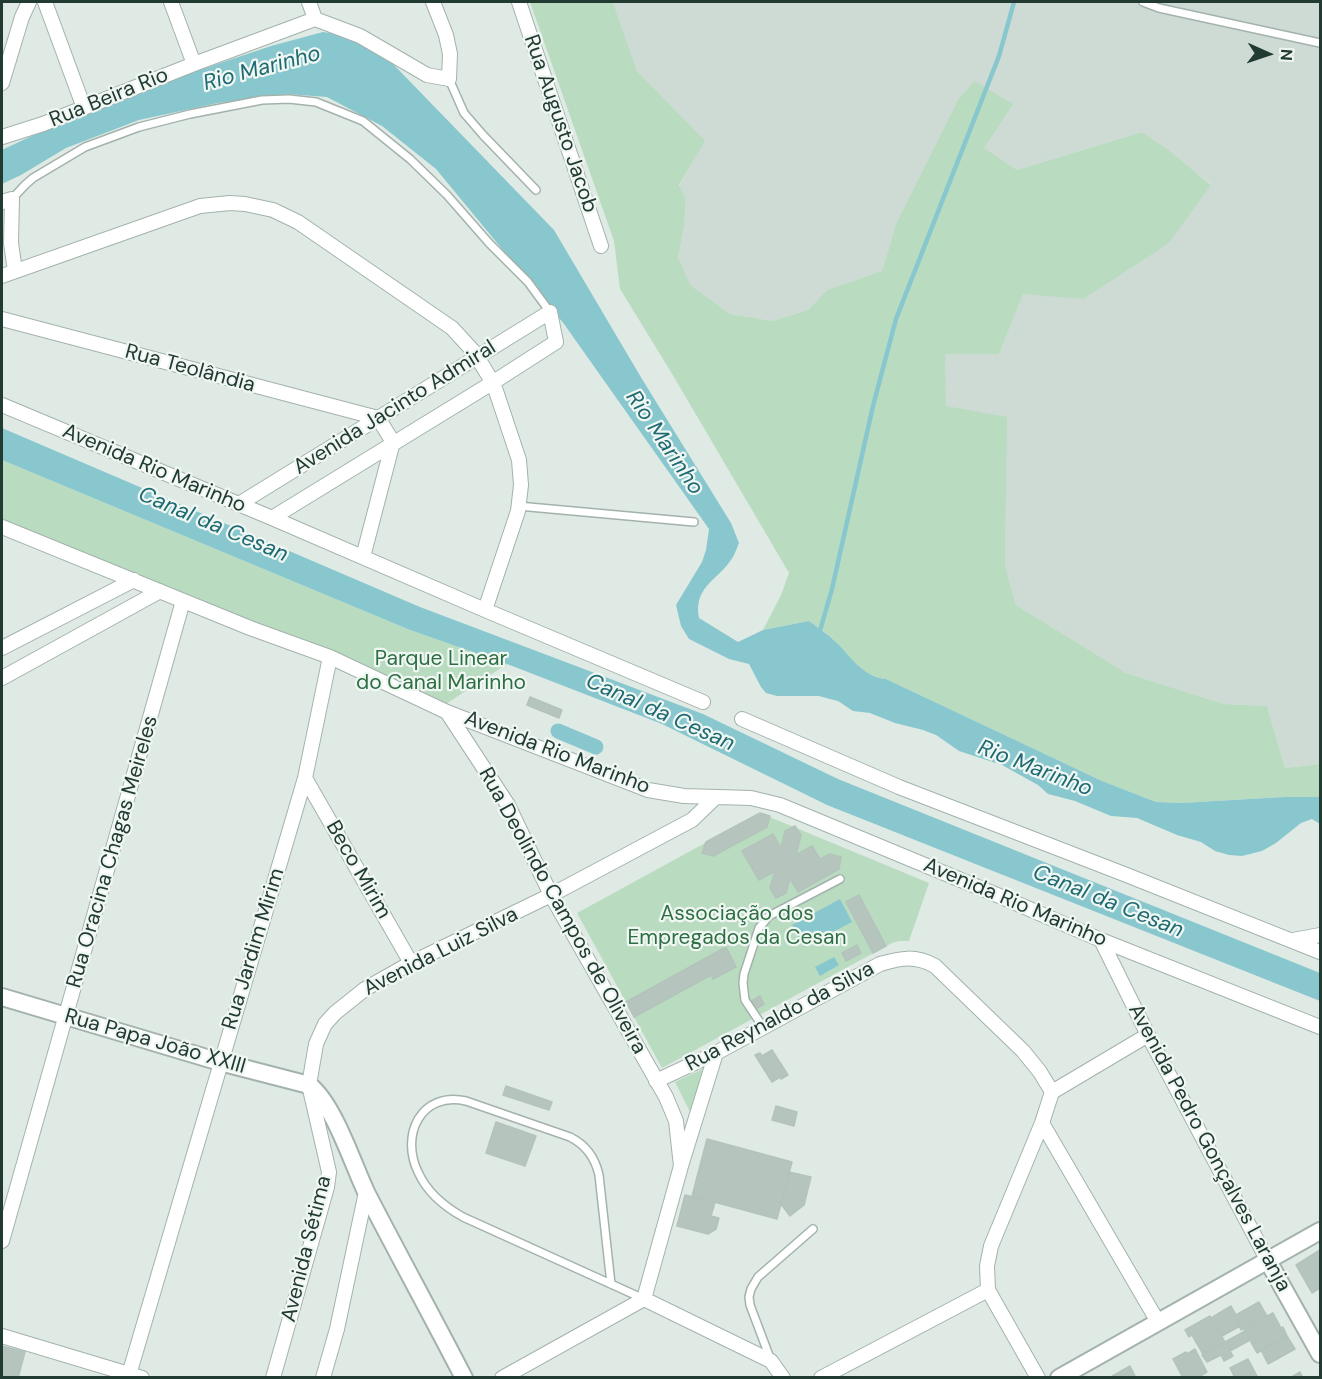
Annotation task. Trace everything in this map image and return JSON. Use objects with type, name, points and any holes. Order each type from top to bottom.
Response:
[{"type":"street","points":[[2,83],[22,17],[29,2]]},
{"type":"street","points":[[45,2],[84,108]]},
{"type":"street","points":[[171,2],[194,64]]},
{"type":"street","points":[[309,2],[315,19],[360,36],[427,75],[449,79],[450,54],[446,35],[433,2]]},
{"type":"street","name":"Rua Augusto Jacob","points":[[519,2],[601,246]]},
{"type":"street","name":"Rua Beira Rio","points":[[2,137],[43,124],[315,19]]},
{"type":"street","name":"Avenida Jacinto Admiral","points":[[7,201],[15,271]]},
{"type":"street","points":[[2,276],[200,206],[230,203],[260,206],[298,222],[442,321],[464,339],[492,383],[519,460],[521,485],[518,506],[485,610]]},
{"type":"street","name":"Avenida Jacinto Admiral","points":[[239,504],[550,312],[556,342],[272,518]]},
{"type":"street","name":"Rua Teolândia","points":[[2,319],[378,418]]},
{"type":"street","name":"Avenida Rio Marinho","points":[[2,405],[703,702]]},
{"type":"street","points":[[363,556],[393,442],[378,418]]},
{"type":"street","name":"Avenida Rio Marinho","points":[[2,526],[250,628],[330,657],[447,712],[648,790],[669,794],[752,798],[780,805],[1101,940],[1320,1027]]},
{"type":"street","points":[[2,648],[134,580]]},
{"type":"street","points":[[2,678],[160,591]]},
{"type":"street","name":"Rua Oracina Chagas Meireles","points":[[2,1241],[183,601]]},
{"type":"street","name":"Rua Jardim Mirim","points":[[133,1376],[220,1062],[305,778],[330,657]]},
{"type":"street","name":"Rua Deolindo Campos de Oliveira","points":[[447,712],[508,805],[551,895],[657,1081],[676,1121],[681,1166]]},
{"type":"street","points":[[742,718],[899,787],[1124,873],[1320,952]]},
{"type":"street","name":"Beco Mirim","points":[[305,778],[411,963]]},
{"type":"street","name":"Avenida Luiz Silva","points":[[309,1085],[316,1044],[325,1024],[365,989],[411,963],[551,895],[692,820],[716,796]]},
{"type":"street","points":[[1293,940],[1320,935]]},
{"type":"street","name":"Avenida Pedro Gonçalves Laranja","points":[[1101,940],[1148,1035],[1268,1262],[1320,1354]]},
{"type":"street","name":"Rua Reynaldo da Silva","points":[[657,1081],[716,1053],[880,964],[911,958],[924,960],[935,966],[1023,1051],[1052,1092]]},
{"type":"street","name":"Rua Papa João XXIII","points":[[2,997],[220,1062],[309,1085]]},
{"type":"street","points":[[1038,1377],[988,1290],[987,1266],[991,1246],[1042,1123],[1052,1092],[1148,1035]]},
{"type":"street","points":[[502,1377],[644,1299],[681,1166],[716,1053]]},
{"type":"street","points":[[309,1085],[316,1090],[331,1112],[366,1192],[464,1377]]},
{"type":"street","name":"Avenida Sétima","points":[[273,1377],[329,1172],[309,1085]]},
{"type":"street","points":[[1042,1123],[1158,1322]]},
{"type":"street","points":[[322,1377],[337,1329],[366,1192]]},
{"type":"street","points":[[1059,1377],[1320,1232]]},
{"type":"street","points":[[821,1377],[988,1290]]},
{"type":"street","points":[[644,1299],[771,1362],[783,1377]]},
{"type":"street","points":[[2,1336],[133,1376]]},
{"type":"lane","points":[[1143,2],[1159,8],[1320,43]]},
{"type":"lane","points":[[449,79],[465,113],[536,190]]},
{"type":"lane","name":"Avenida Jacinto Admiral","points":[[7,201],[33,178],[85,147],[139,127],[262,100],[289,99],[316,102],[363,121],[410,159],[528,282],[550,312]]},
{"type":"lane","points":[[518,506],[694,522]]},
{"type":"lane","points":[[763,1027],[745,1000],[742,983],[759,928],[770,916],[840,879]]},
{"type":"lane","points":[[611,1284],[599,1175],[594,1159],[583,1146],[570,1137],[458,1099],[435,1103],[422,1113],[412,1134],[412,1158],[422,1180],[443,1204],[463,1217],[644,1299]]},
{"type":"lane","points":[[771,1362],[750,1305],[751,1289],[758,1277],[813,1229]]},
{"type":"shaded area","points":[[613,2],[1320,2],[1320,764],[1285,768],[1267,706],[1224,704],[1126,673],[1016,605],[1005,567],[1006,418],[946,407],[944,353],[999,354],[1023,293],[1169,243],[1211,184],[1142,132],[1017,170],[983,148],[974,81],[959,98],[896,224],[882,271],[827,290],[808,310],[773,321],[730,314],[690,286],[677,256],[684,226],[686,199],[679,186],[704,141],[637,71]]},
{"type":"green space","points":[[530,2],[613,2],[637,71],[705,141],[679,185],[686,199],[684,226],[677,256],[691,286],[730,314],[773,321],[808,310],[827,290],[882,271],[896,224],[959,98],[974,81],[1013,104],[984,148],[1017,170],[1142,132],[1211,185],[1169,243],[1083,299],[1023,294],[999,354],[945,354],[946,406],[1007,417],[1005,566],[1016,605],[1126,673],[1224,704],[1267,706],[1285,768],[1320,764],[1320,797],[1156,802],[1102,781],[886,679],[871,675],[858,666],[830,636],[809,621],[763,630],[781,595],[789,573],[620,289],[614,241]]},
{"type":"green space","name":"Parque Linear do Canal Marinho","points":[[2,460],[410,630],[507,664],[446,704],[2,520]]},
{"type":"green space","name":"Associação dos Empregados da Cesan","points":[[760,813],[929,883],[909,941],[892,943],[662,1068],[577,913]]},
{"type":"green space","points":[[703,1069],[691,1114],[675,1082]]},
{"type":"water","name":"Rio Marinho","points":[[323,32],[345,35],[366,44],[393,64],[554,230],[731,523],[739,543],[727,565],[703,591],[698,607],[699,618],[738,642],[763,630],[809,621],[833,639],[858,665],[871,674],[1102,781],[1156,802],[1320,797],[1320,824],[1312,819],[1301,823],[1262,851],[1242,856],[1215,851],[1201,842],[1177,835],[1137,818],[1111,816],[1075,801],[1048,794],[1038,785],[1002,765],[959,751],[936,735],[923,730],[895,723],[870,713],[853,711],[838,701],[819,696],[777,696],[766,693],[749,664],[729,659],[689,639],[681,626],[676,605],[702,562],[709,529],[564,324],[436,169],[382,126],[327,97],[287,94],[218,103],[139,120],[66,148],[2,184],[2,149],[104,102],[271,46]]},
{"type":"water","name":"Canal da Cesan","points":[[2,428],[420,607],[703,714],[838,779],[1320,973],[1320,1001],[827,805],[662,724],[507,664],[410,630],[2,460]]},
{"type":"water","points":[[840,899],[852,922],[804,947],[792,925]]},
{"type":"water","points":[[834,957],[839,965],[820,976],[815,967]]},
{"type":"building","points":[[530,697],[562,710],[559,718],[527,705]]},
{"type":"building","points":[[760,813],[770,816],[767,827],[713,856],[702,853],[706,842]]},
{"type":"building","points":[[795,826],[801,835],[796,855],[812,846],[820,859],[830,854],[841,857],[839,869],[798,892],[790,878],[786,893],[776,898],[770,888],[775,871],[759,880],[742,851],[773,834],[781,848],[785,831]]},
{"type":"building","points":[[859,895],[886,946],[873,953],[846,902]]},
{"type":"building","points":[[857,945],[861,953],[846,961],[842,953]]},
{"type":"building","points":[[726,947],[736,967],[713,979],[711,975],[634,1017],[626,1002]]},
{"type":"building","points":[[760,996],[764,1004],[754,1010],[750,1002]]},
{"type":"building","points":[[772,1050],[788,1075],[772,1082],[755,1055],[760,1053],[762,1056]]},
{"type":"building","points":[[506,1086],[552,1102],[549,1110],[503,1095]]},
{"type":"building","points":[[776,1106],[797,1112],[794,1126],[772,1120]]},
{"type":"building","points":[[496,1122],[536,1136],[525,1166],[486,1153]]},
{"type":"building","points":[[707,1139],[792,1162],[777,1219],[692,1196]]},
{"type":"building","points":[[789,1172],[811,1177],[804,1205],[790,1216],[781,1204]]},
{"type":"building","points":[[685,1195],[715,1202],[711,1216],[719,1218],[716,1229],[708,1234],[677,1226]]},
{"type":"building","points":[[1320,1250],[1320,1288],[1312,1293],[1296,1265]]},
{"type":"building","points":[[1259,1302],[1267,1316],[1241,1330],[1234,1316]]},
{"type":"building","points":[[1231,1306],[1240,1326],[1222,1336],[1211,1318]]},
{"type":"building","points":[[1273,1313],[1287,1336],[1257,1353],[1252,1344],[1262,1338],[1254,1323]]},
{"type":"building","points":[[1210,1316],[1225,1342],[1203,1354],[1192,1335],[1189,1337],[1185,1330]]},
{"type":"building","points":[[1254,1323],[1262,1338],[1252,1344],[1244,1329]]},
{"type":"building","points":[[1245,1331],[1250,1340],[1230,1351],[1225,1342]]},
{"type":"building","points":[[1287,1336],[1295,1349],[1268,1364],[1261,1350]]},
{"type":"building","points":[[1225,1342],[1233,1356],[1224,1361],[1221,1355],[1207,1362],[1202,1355]]},
{"type":"building","points":[[2,1346],[25,1352],[18,1378],[2,1378]]},
{"type":"building","points":[[1195,1349],[1207,1372],[1197,1378],[1195,1375],[1191,1378],[1183,1378],[1173,1359]]},
{"type":"building","points":[[1248,1359],[1258,1378],[1235,1378],[1230,1368]]},
{"type":"building","points":[[1130,1366],[1136,1378],[1109,1378]]},
{"type":"building","points":[[1300,1372],[1303,1378],[1290,1378]]},
{"type":"waterway","points":[[819,634],[832,589],[873,406],[896,319],[999,56],[1014,2]]},
{"type":"waterway","points":[[558,731],[596,747]]}]
